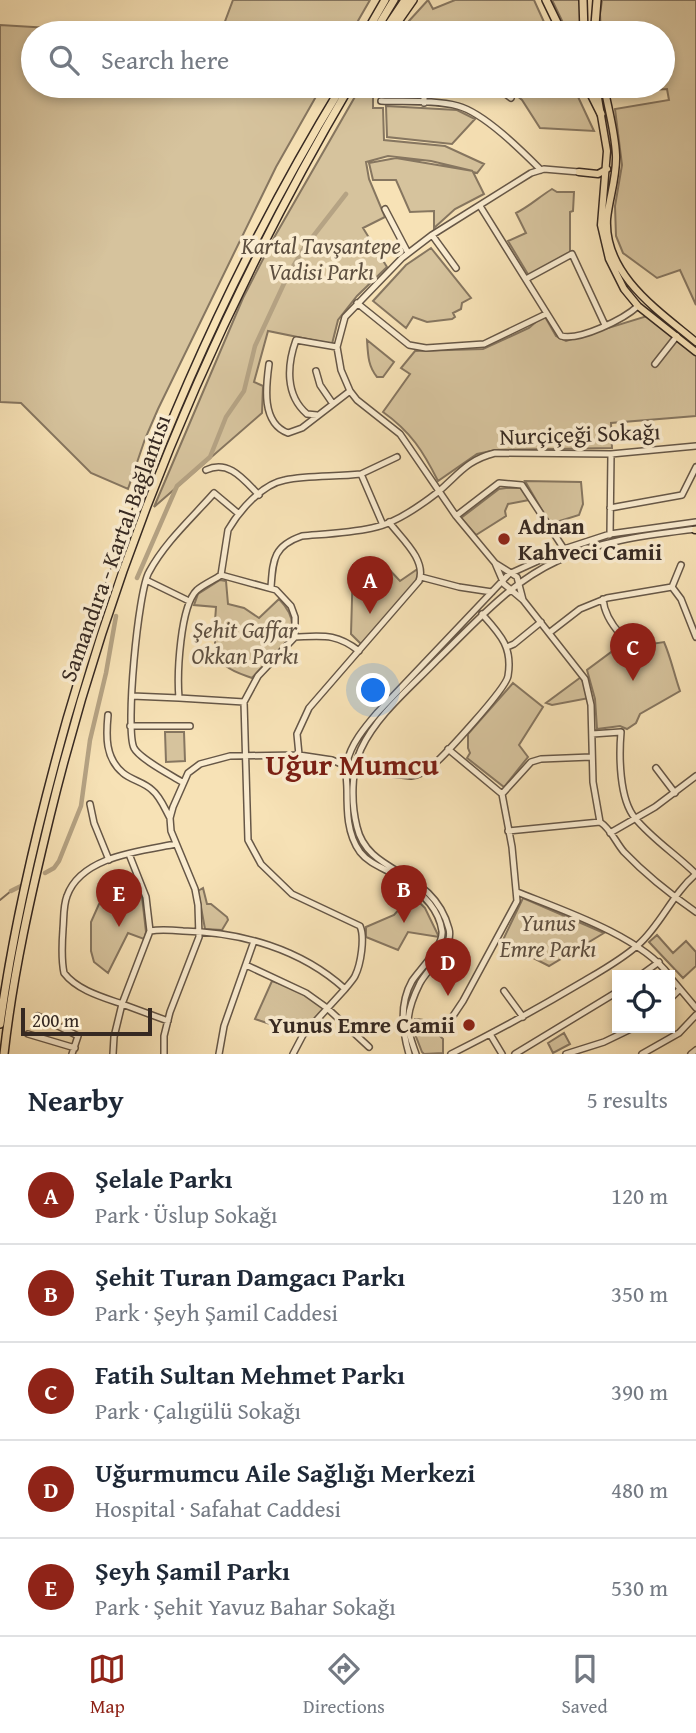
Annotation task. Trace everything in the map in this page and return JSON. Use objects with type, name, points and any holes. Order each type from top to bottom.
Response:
[{"type":"highway","points":[[373,21],[385,0]]},
{"type":"highway","points":[[381,21],[394,0]]},
{"type":"highway","points":[[391,21],[405,0]]},
{"type":"highway","points":[[398,21],[413,0]]},
{"type":"highway","points":[[546,0],[556,21]]},
{"type":"highway","points":[[585,0],[586,21]]},
{"type":"highway","points":[[595,21],[596,0]]},
{"type":"highway","points":[[284,195],[298,154],[329,98]]},
{"type":"highway","name":"Samandıra - Kartal Bağlantısı","points":[[4,1054],[17,968],[38,863],[74,724],[113,600],[142,518],[206,362],[284,195],[336,98]]},
{"type":"highway","name":"Samandıra - Kartal Bağlantısı","points":[[0,1024],[7,973],[53,768],[91,638],[125,538],[170,424],[231,288],[343,98]]},
{"type":"highway","points":[[284,195],[348,98]]},
{"type":"highway","points":[[593,98],[601,114]]},
{"type":"main road","points":[[598,98],[607,151],[601,229],[609,259],[624,289],[638,306],[696,352]]},
{"type":"main road","points":[[606,98],[617,154],[608,212],[608,231],[615,256],[630,284],[696,342]]},
{"type":"main road","points":[[579,172],[593,174],[612,168],[616,170]]},
{"type":"main road","points":[[579,172],[604,185],[614,187]]},
{"type":"street","points":[[424,98],[424,103]]},
{"type":"street","points":[[381,101],[457,105],[471,111],[521,150],[541,170]]},
{"type":"street","points":[[579,172],[541,170],[531,173],[432,235],[408,253],[345,317],[337,347],[341,370],[350,391],[400,433],[437,492],[495,564],[502,581],[523,600],[541,622],[587,685],[591,705],[591,757],[600,822]]},
{"type":"street","points":[[480,206],[557,332],[566,337],[606,325],[627,316],[638,306]]},
{"type":"street","points":[[385,209],[408,253]]},
{"type":"street","points":[[432,235],[456,268]]},
{"type":"street","points":[[526,279],[572,254],[606,325]]},
{"type":"street","points":[[357,303],[409,345],[426,348],[484,344],[546,314]]},
{"type":"street","points":[[655,364],[677,336]]},
{"type":"street","points":[[320,414],[307,414],[302,410],[290,381],[290,357],[296,340],[337,347]]},
{"type":"street","points":[[270,364],[267,402],[282,431],[295,432],[350,391]]},
{"type":"street","points":[[316,371],[320,385],[333,404]]},
{"type":"street","name":"Nurçiçeği Sokağı","points":[[386,523],[437,492],[470,462],[495,453],[611,454],[696,446]]},
{"type":"street","points":[[611,454],[611,538]]},
{"type":"street","points":[[221,575],[228,530],[239,514],[275,483],[361,474],[397,457]]},
{"type":"street","points":[[206,470],[224,466],[236,472],[259,495]]},
{"type":"street","points":[[610,508],[682,495],[696,467]]},
{"type":"street","points":[[299,755],[297,734],[309,708],[416,587],[421,577],[419,562],[386,523],[361,474]]},
{"type":"street","points":[[456,516],[499,483],[522,485],[564,549]]},
{"type":"street","points":[[182,782],[139,754],[132,741],[130,726],[136,642],[146,580],[171,541],[214,493],[239,514]]},
{"type":"street","points":[[271,587],[274,558],[281,546],[291,540],[302,536],[373,528],[386,523]]},
{"type":"street","points":[[409,1054],[402,1027],[407,993],[411,982],[438,946],[442,929],[434,909],[424,897],[400,878],[369,861],[360,851],[349,827],[346,768],[359,737],[377,713],[506,576],[564,549],[611,538],[696,528]]},
{"type":"street","points":[[416,1054],[408,1023],[411,1006],[421,981],[446,945],[450,936],[449,928],[432,894],[365,848],[355,816],[356,767],[361,749],[389,710],[482,614],[540,569],[611,538]]},
{"type":"street","points":[[495,564],[513,573],[520,584],[523,600]]},
{"type":"street","points":[[672,587],[681,565]]},
{"type":"street","points":[[179,698],[182,645],[189,601],[197,590],[221,575],[271,587],[291,606],[295,617],[295,637],[258,676],[244,702],[248,840],[261,864],[292,894],[355,922],[362,931],[355,976],[303,1035],[293,1054]]},
{"type":"street","points":[[421,577],[492,592]]},
{"type":"street","points":[[146,580],[189,601]]},
{"type":"street","points":[[549,633],[580,609],[603,599],[672,587]]},
{"type":"street","points":[[672,587],[681,599],[696,637]]},
{"type":"street","points":[[603,599],[617,631],[621,635],[636,632],[642,645],[640,649]]},
{"type":"street","points":[[164,1054],[168,1021],[196,947],[199,931],[195,889],[171,831],[170,818],[182,782],[188,773],[200,764],[230,756],[299,755],[339,762],[346,768],[421,775],[448,749],[508,678],[507,647],[503,638],[482,614]]},
{"type":"street","points":[[507,647],[541,622]]},
{"type":"street","points":[[295,637],[337,637],[359,651]]},
{"type":"street","points":[[132,696],[244,702]]},
{"type":"street","points":[[108,715],[106,737],[115,764],[123,774],[154,791],[170,818]]},
{"type":"street","points":[[130,726],[190,726]]},
{"type":"street","points":[[451,1054],[600,973],[638,946],[696,874],[629,810],[619,760],[621,732],[592,734]]},
{"type":"street","points":[[448,749],[502,794],[517,892],[517,901],[451,1019]]},
{"type":"street","points":[[502,794],[531,762],[541,759],[591,757]]},
{"type":"street","points":[[339,762],[348,758]]},
{"type":"street","points":[[348,758],[356,767]]},
{"type":"street","points":[[656,768],[675,793]]},
{"type":"street","points":[[610,833],[675,793],[696,776]]},
{"type":"street","points":[[90,804],[94,823],[109,860]]},
{"type":"street","points":[[508,831],[600,822],[630,858],[675,898],[696,912]]},
{"type":"street","points":[[168,1021],[96,995],[75,984],[66,976],[62,966],[68,894],[85,873],[109,860],[176,845]]},
{"type":"street","points":[[113,1054],[122,1004],[150,931],[146,897],[129,854]]},
{"type":"street","points":[[517,892],[638,946],[659,962],[665,970]]},
{"type":"street","points":[[150,931],[231,934],[318,967],[345,989]]},
{"type":"street","points":[[219,1054],[224,1026],[254,941]]},
{"type":"street","points":[[648,970],[659,962]]},
{"type":"street","points":[[246,965],[306,993],[327,1008],[369,1047]]},
{"type":"street","points":[[675,984],[696,1008]]},
{"type":"street","points":[[675,994],[679,990]]},
{"type":"street","points":[[504,991],[523,1017]]},
{"type":"street","points":[[515,1054],[526,1051],[612,995]]},
{"type":"street","points":[[642,1054],[679,1033],[696,1015]]},
{"type":"street","points":[[28,1034],[74,1051],[78,1036],[38,1016]]},
{"type":"street","points":[[566,1054],[623,1033]]},
{"type":"street","points":[[490,1034],[502,1054]]},
{"type":"street","points":[[470,1045],[474,1054]]},
{"type":"street","points":[[691,1054],[696,1050]]},
{"type":"green space","points":[[233,0],[370,0],[358,21],[225,21]]},
{"type":"green space","points":[[428,0],[433,9],[455,0],[534,0],[544,21],[409,21]]},
{"type":"green space","points":[[552,0],[580,0],[581,21],[562,21]]},
{"type":"green space","points":[[602,0],[696,0],[696,305],[680,270],[657,278],[623,253],[616,236],[615,206],[622,165],[615,109],[675,98],[675,21],[600,21]]},
{"type":"green space","points":[[0,25],[21,26],[21,98],[315,98],[276,167],[158,409],[128,489],[91,473],[21,403],[0,402]]},
{"type":"green space","name":"Kartal Tavşantepe Vadisi Parkı","points":[[354,98],[373,98],[373,108],[383,108],[384,140],[445,146],[484,164],[477,173],[473,172],[484,194],[455,209],[434,228],[434,211],[410,212],[396,180],[373,180],[369,163],[396,158],[473,171],[431,161],[388,156],[366,162],[369,179],[385,217],[363,228],[387,267],[357,296],[338,320],[332,344],[268,331],[254,382],[263,386],[262,413],[154,507],[243,298],[275,236]]},
{"type":"green space","points":[[520,98],[579,98],[594,131],[540,128]]},
{"type":"green space","points":[[386,106],[457,110],[475,119],[452,144],[387,137]]},
{"type":"green space","points":[[552,189],[557,192],[574,192],[573,211],[570,212],[570,252],[529,276],[508,241],[526,233],[516,213]]},
{"type":"green space","points":[[431,248],[471,298],[462,303],[461,309],[453,313],[455,317],[452,319],[427,322],[413,317],[406,328],[373,301],[406,265]]},
{"type":"green space","points":[[544,315],[556,336],[566,341],[647,316],[696,355],[696,416],[611,423],[612,448],[496,450],[477,454],[438,481],[415,443],[383,412],[410,374],[401,368],[415,351],[483,349],[529,328]]},
{"type":"green space","points":[[367,340],[394,362],[383,377],[377,377],[372,369]]},
{"type":"green space","points":[[525,481],[581,482],[583,504],[579,515],[550,524]]},
{"type":"green space","points":[[521,488],[529,500],[508,504],[506,516],[476,535],[461,518],[499,489]]},
{"type":"green space","points":[[384,564],[400,581],[419,568],[416,583],[361,644],[351,634],[353,565]]},
{"type":"green space","name":"Şehit Gaffar Okkan Parkı","points":[[220,580],[226,581],[228,604],[244,608],[259,618],[279,599],[292,622],[291,633],[286,642],[252,678],[232,670],[221,660],[215,638],[216,607],[194,605],[198,594]]},
{"type":"green space","points":[[637,638],[645,645],[664,642],[680,691],[640,714],[636,723],[627,729],[620,726],[597,729],[595,699],[587,670],[622,644]]},
{"type":"green space","points":[[581,677],[589,698],[552,705],[546,703]]},
{"type":"green space","points":[[513,683],[543,707],[519,745],[528,757],[504,787],[467,758],[470,753],[468,734]]},
{"type":"green space","points":[[165,732],[184,732],[185,761],[166,762]]},
{"type":"green space","points":[[117,885],[124,902],[142,897],[146,932],[144,939],[128,933],[108,973],[94,962],[91,951],[91,922],[99,904]]},
{"type":"green space","points":[[203,888],[207,904],[211,904],[227,917],[222,930],[205,929],[198,891]]},
{"type":"green space","points":[[412,895],[425,908],[439,937],[408,932],[398,950],[366,937],[366,927],[394,915]]},
{"type":"green space","name":"Yunus Emre Parkı","points":[[523,898],[604,933],[549,966],[502,942]]},
{"type":"green space","points":[[657,935],[673,953],[686,941],[696,952],[696,966],[683,978],[649,942]]},
{"type":"green space","points":[[272,981],[302,991],[327,1008],[303,1035],[255,1019]]},
{"type":"green space","points":[[415,1019],[429,1023],[443,1039],[443,1053],[422,1052],[415,1034]]},
{"type":"green space","points":[[564,1033],[570,1044],[553,1053],[548,1043]]},
{"type":"waterway","points":[[137,578],[177,486],[210,457],[226,417],[244,391],[255,346],[288,275],[304,248],[346,194]]},
{"type":"waterway","points":[[45,873],[59,861],[81,806],[90,740],[116,616]]},
{"type":"waterway","points":[[11,891],[21,886]]},
{"type":"waterway","points":[[0,900],[11,891]]},
{"type":"place","name":"Adnan Kahveci Camii","points":[[504,539]]},
{"type":"place","name":"Şelale Parkı","points":[[370,614]]},
{"type":"place","name":"Fatih Sultan Mehmet Parkı","points":[[633,681]]},
{"type":"place","name":"Şehit Turan Damgacı Parkı","points":[[404,923]]},
{"type":"place","name":"Şeyh Şamil Parkı","points":[[119,927]]},
{"type":"place","name":"Uğurmumcu Aile Sağlığı Merkezi","points":[[448,996]]},
{"type":"place","name":"Yunus Emre Camii","points":[[469,1025]]},
{"type":"district","name":"Uğur Mumcu","points":[[352,765]]}]
